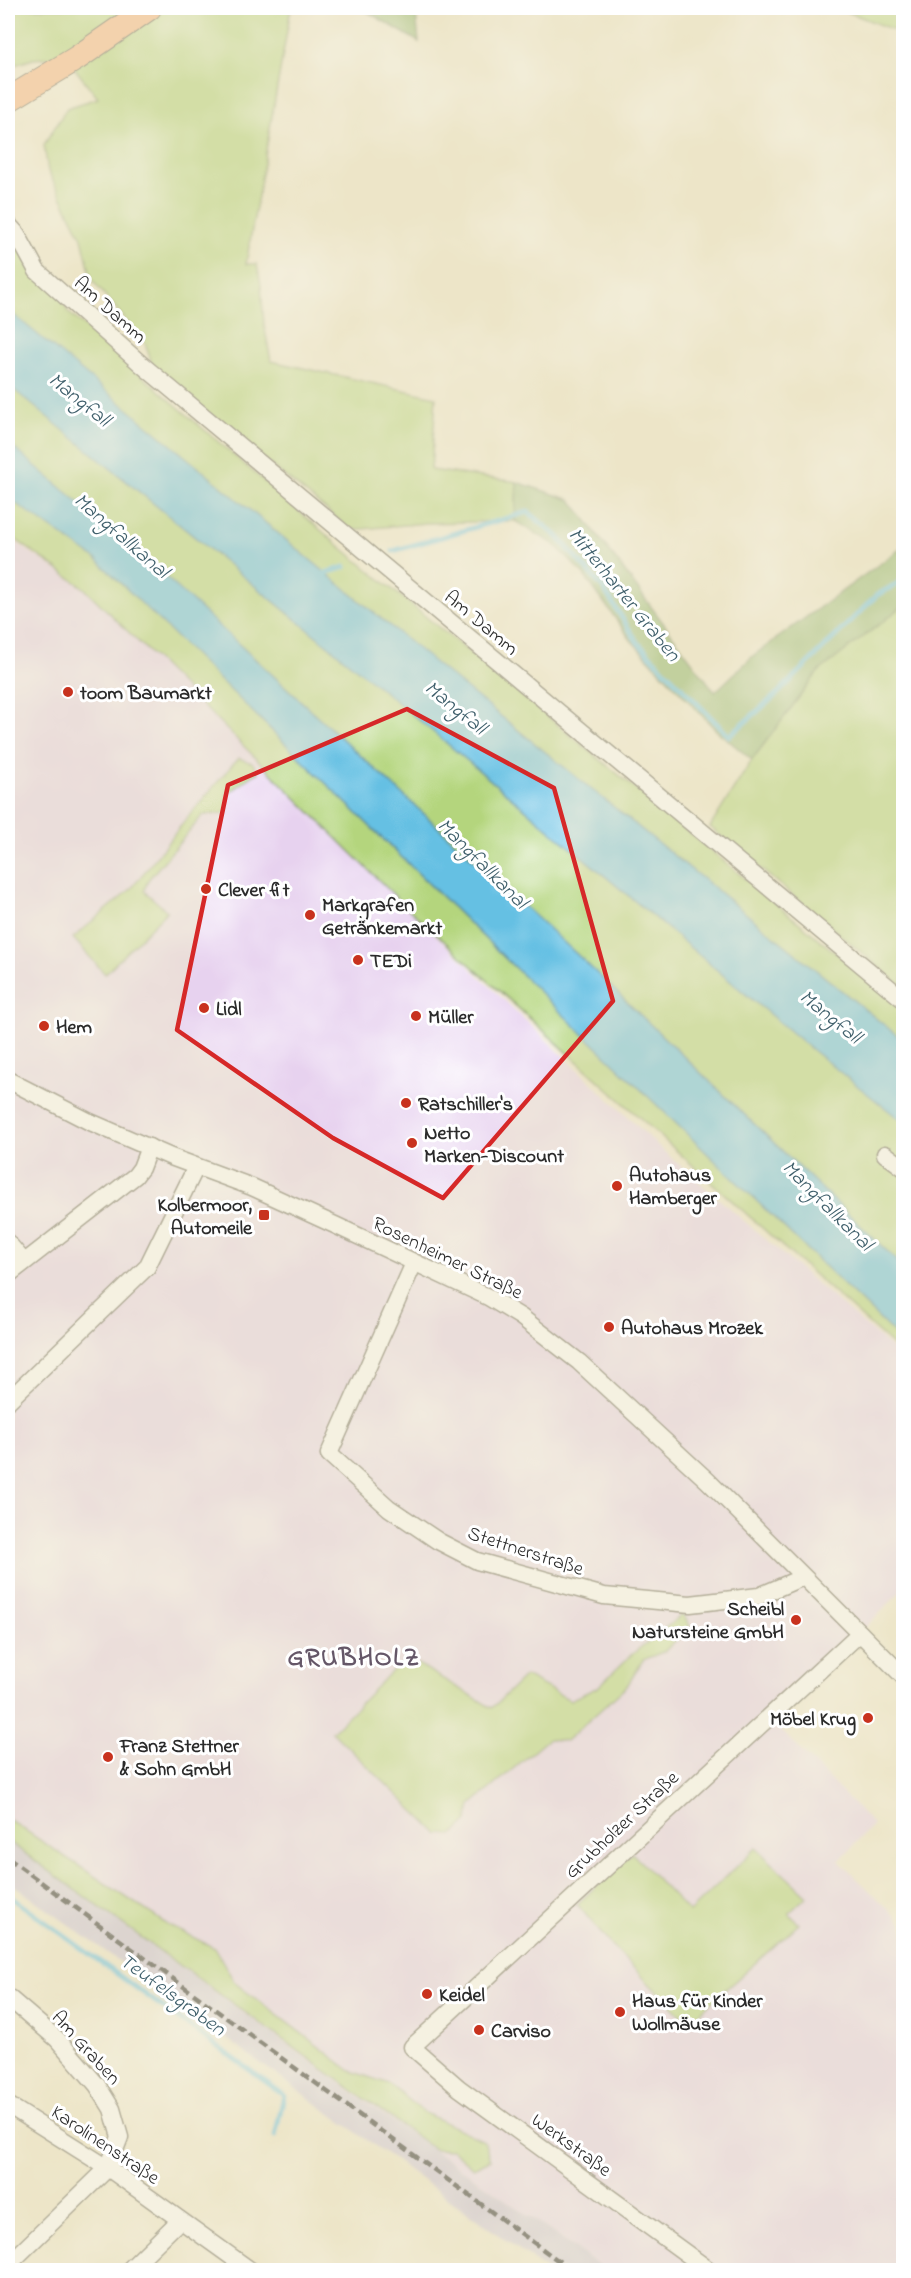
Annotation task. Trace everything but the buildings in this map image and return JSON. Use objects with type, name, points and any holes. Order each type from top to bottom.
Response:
[{"type":"highway","points":[[8,100],[77,58],[149,8]]},
{"type":"street","name":"Am Damm","points":[[8,224],[17,234],[37,271],[159,380],[903,1000]]},
{"type":"street","name":"Rosenheimer Straße","points":[[8,1080],[88,1121],[196,1167],[252,1187],[488,1297],[551,1338],[708,1481],[903,1677]]},
{"type":"street","points":[[8,1275],[135,1176],[141,1168],[149,1147]]},
{"type":"street","points":[[885,1154],[903,1168]]},
{"type":"street","points":[[8,1401],[147,1267],[196,1167]]},
{"type":"street","points":[[8,1243],[24,1262]]},
{"type":"street","name":"Stettnerstraße","points":[[414,1263],[329,1454],[389,1508],[438,1541],[477,1561],[604,1596],[690,1604],[759,1596],[803,1577]]},
{"type":"street","name":"Grubholzer Straße","points":[[412,2048],[860,1633]]},
{"type":"street","name":"Am Graben","points":[[8,1998],[57,2039],[98,2085],[112,2109],[120,2137],[108,2168]]},
{"type":"street","name":"Werkstraße","points":[[412,2048],[459,2088],[709,2271]]},
{"type":"street","name":"Karolinenstraße","points":[[8,2105],[108,2168],[249,2271]]},
{"type":"street","points":[[8,2265],[108,2168]]},
{"type":"street","points":[[129,2271],[180,2220]]},
{"type":"highlighted area","points":[[407,709],[554,788],[613,1001],[443,1198],[333,1138],[177,1030],[228,785]]},
{"type":"shaded area","points":[[8,537],[84,588],[404,905],[669,1156],[903,1358],[903,1589],[860,1633],[768,1717],[873,1824],[839,1861],[903,1923],[903,2270],[606,2270],[361,2099],[8,1841]]},
{"type":"shaded area","points":[[8,1841],[361,2099],[606,2270],[547,2270],[8,1881]]},
{"type":"green space","points":[[8,8],[291,8],[246,264],[257,264],[271,361],[436,397],[431,470],[517,482],[515,521],[426,523],[351,530],[154,370],[145,343],[92,280],[82,238],[48,171],[44,145],[67,108],[98,98],[65,56],[33,59],[8,67]]},
{"type":"green space","points":[[361,8],[429,8],[416,13],[419,42]]},
{"type":"green space","points":[[838,8],[903,8],[903,34]]},
{"type":"green space","points":[[8,236],[47,268],[68,312],[331,539],[903,1008],[903,1355],[404,905],[84,588],[8,534]]},
{"type":"green space","points":[[517,482],[571,500],[715,692],[754,655],[903,547],[903,606],[818,672],[752,760],[716,730],[631,640],[584,575],[555,545],[515,521]]},
{"type":"green space","points":[[903,606],[903,987],[710,827],[752,760],[818,672]]},
{"type":"green space","points":[[238,758],[253,763],[258,773],[227,793],[227,813],[203,815],[148,880],[144,891],[167,911],[105,974],[73,938],[131,889]]},
{"type":"green space","points":[[683,1614],[690,1626],[665,1651],[643,1660],[627,1686],[566,1741],[548,1739],[471,1805],[468,1821],[453,1835],[438,1834],[332,1732],[398,1665],[418,1664],[492,1708],[525,1676],[570,1700],[598,1687],[631,1655]]},
{"type":"green space","points":[[8,1819],[168,1925],[215,1948],[235,1983],[351,2071],[389,2084],[425,2113],[484,2141],[490,2160],[473,2168],[452,2150],[434,2149],[8,1841]]},
{"type":"green space","points":[[756,1848],[807,1896],[789,1913],[799,1924],[688,2023],[610,1944],[577,1904],[632,1853],[689,1912]]},
{"type":"water","name":"Mangfall","points":[[8,310],[441,668],[903,1040],[903,1122],[811,1049],[407,710],[8,385]]},
{"type":"water","name":"Mangfallkanal","points":[[8,443],[144,557],[583,960],[889,1253],[903,1268],[903,1342],[551,1003],[96,559],[8,498]]},
{"type":"waterway","name":"Mitterharter Graben","points":[[393,551],[528,512],[557,536],[603,588],[638,643],[729,736],[777,694],[877,595],[904,580]]},
{"type":"waterway","points":[[323,574],[345,567]]},
{"type":"waterway","name":"Teufelsgraben","points":[[8,1895],[284,2095],[275,2136]]},
{"type":"railway","points":[[8,1858],[571,2270]]},
{"type":"place","name":"toom Baumarkt","points":[[68,692]]},
{"type":"place","name":"Clever fit","points":[[206,889]]},
{"type":"place","name":"Markgrafen Getränkemarkt","points":[[310,915]]},
{"type":"place","name":"TEDi","points":[[358,960]]},
{"type":"place","name":"Lidl","points":[[204,1008]]},
{"type":"place","name":"Müller","points":[[416,1016]]},
{"type":"place","name":"Hem","points":[[44,1026]]},
{"type":"place","name":"Ratschiller's","points":[[406,1103]]},
{"type":"place","name":"Netto Marken-Discount","points":[[412,1143]]},
{"type":"place","name":"Autohaus Hamberger","points":[[617,1186]]},
{"type":"place","name":"Kolbermoor, Automeile","points":[[264,1215]]},
{"type":"place","name":"Autohaus Mrozek","points":[[609,1327]]},
{"type":"place","name":"Scheibl Natursteine GmbH","points":[[796,1620]]},
{"type":"place","name":"Möbel Krug","points":[[868,1718]]},
{"type":"place","name":"Franz Stettner & Sohn GmbH","points":[[108,1757]]},
{"type":"place","name":"Keidel","points":[[427,1994]]},
{"type":"place","name":"Haus für Kinder Wollmäuse","points":[[620,2012]]},
{"type":"place","name":"Carviso","points":[[479,2030]]},
{"type":"district","name":"GRUBHOLZ","points":[[354,1656]]}]
